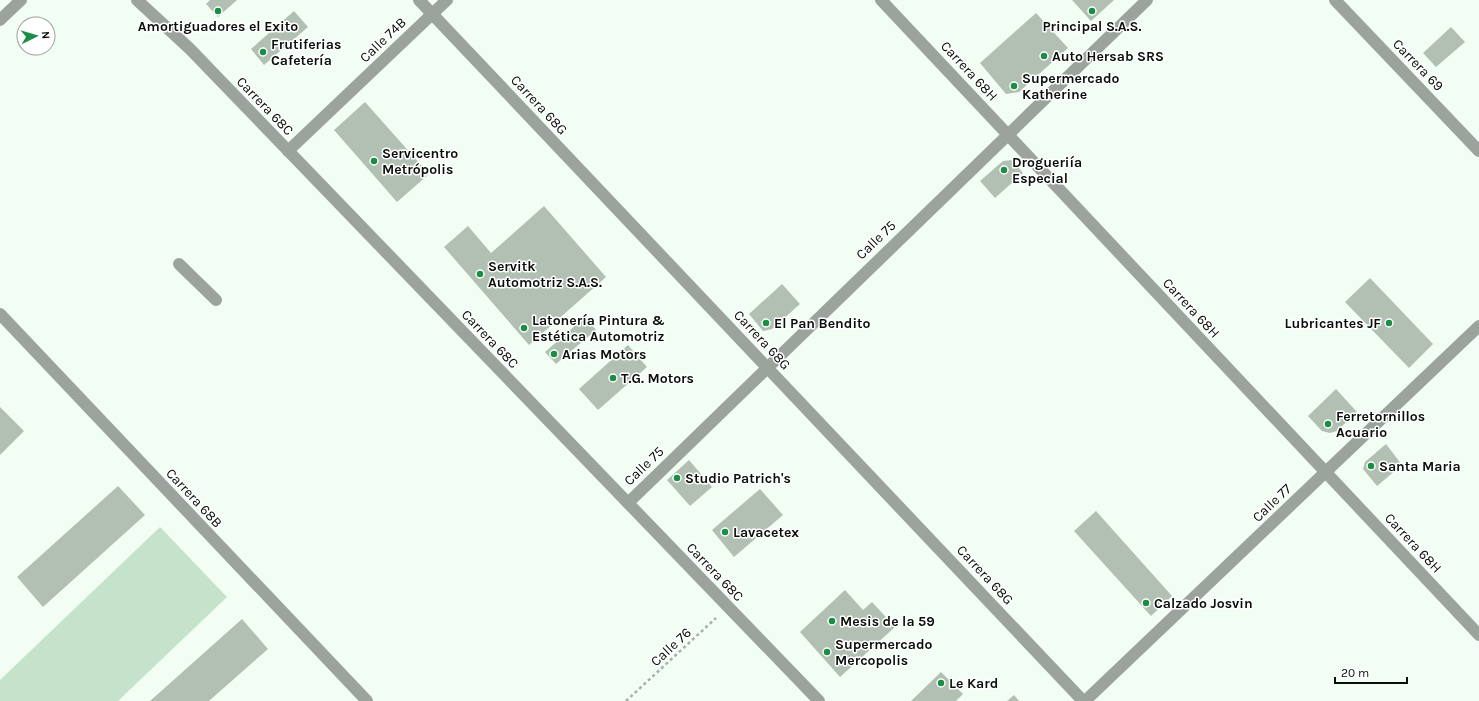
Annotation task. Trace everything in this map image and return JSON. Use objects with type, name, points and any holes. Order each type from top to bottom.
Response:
[{"type":"street","points":[[0,20],[21,0]]},
{"type":"street","name":"Carrera 68C","points":[[137,0],[190,49],[819,701]]},
{"type":"street","name":"Carrera 68G","points":[[419,0],[1084,701]]},
{"type":"street","name":"Calle 74B","points":[[288,151],[447,0]]},
{"type":"street","name":"Carrera 68H","points":[[882,0],[1479,635]]},
{"type":"street","name":"Calle 75","points":[[628,503],[1146,0]]},
{"type":"street","name":"Carrera 69","points":[[1335,0],[1479,151]]},
{"type":"street","points":[[179,264],[216,300]]},
{"type":"street","name":"Carrera 68B","points":[[0,314],[367,701]]},
{"type":"street","name":"Calle 77","points":[[1084,701],[1479,326]]},
{"type":"path","name":"Calle 76","points":[[626,701],[728,607]]},
{"type":"green space","points":[[160,527],[227,597],[118,701],[0,701],[0,680]]},
{"type":"building","name":"Amortiguadores el Exito","points":[[210,0],[237,0],[218,17],[206,4]]},
{"type":"building","name":"Principal S.A.S.","points":[[1072,0],[1114,0],[1091,21]]},
{"type":"building","points":[[294,11],[308,27],[264,65],[251,49]]},
{"type":"building","points":[[1036,13],[1068,48],[1019,92],[1006,94],[980,63]]},
{"type":"building","points":[[1451,27],[1465,42],[1436,67],[1423,53]]},
{"type":"building","points":[[365,102],[429,174],[397,202],[334,130]]},
{"type":"building","points":[[1012,160],[1023,173],[995,198],[980,181],[1003,161]]},
{"type":"building","points":[[544,206],[606,277],[529,345],[444,247],[468,226],[491,253]]},
{"type":"building","name":"Lubricantes JF","points":[[1370,278],[1433,344],[1409,368],[1345,302]]},
{"type":"building","points":[[782,284],[800,304],[772,329],[763,331],[749,314]]},
{"type":"building","points":[[585,317],[596,330],[556,364],[545,352]]},
{"type":"building","name":"T.G. Motors","points":[[628,345],[647,367],[598,410],[579,389]]},
{"type":"building","points":[[1336,389],[1357,412],[1337,431],[1330,433],[1322,431],[1308,416]]},
{"type":"building","points":[[0,407],[24,431],[0,455]]},
{"type":"building","points":[[1386,444],[1402,465],[1377,486],[1363,469],[1365,462]]},
{"type":"building","points":[[689,460],[712,487],[690,506],[667,480]]},
{"type":"building","points":[[118,486],[145,515],[43,607],[17,577]]},
{"type":"building","points":[[760,489],[783,515],[734,557],[712,530]]},
{"type":"building","points":[[1096,511],[1172,596],[1151,616],[1074,531]]},
{"type":"building","points":[[845,590],[863,610],[872,602],[895,627],[840,677],[800,632]]},
{"type":"building","points":[[242,619],[268,649],[209,701],[150,701]]},
{"type":"building","name":"Le Kard","points":[[941,672],[963,694],[956,701],[911,701]]},
{"type":"building","points":[[1014,695],[1019,701],[1007,701]]},
{"type":"place","name":"Amortiguadores el Exito","points":[[218,11]]},
{"type":"place","name":"Principal S.A.S.","points":[[1092,11]]},
{"type":"place","name":"Frutiferias Cafetería","points":[[263,52]]},
{"type":"place","name":"Auto Hersab SRS","points":[[1044,56]]},
{"type":"place","name":"Supermercado Katherine","points":[[1014,86]]},
{"type":"place","name":"Servicentro Metrópolis","points":[[374,161]]},
{"type":"place","name":"Drogueriía Especial","points":[[1004,170]]},
{"type":"place","name":"Servitk Automotriz S.A.S.","points":[[480,274]]},
{"type":"place","name":"El Pan Bendito","points":[[766,323]]},
{"type":"place","name":"Lubricantes JF","points":[[1389,323]]},
{"type":"place","name":"Latonería Pintura & Estética Automotriz","points":[[524,328]]},
{"type":"place","name":"Arias Motors","points":[[554,354]]},
{"type":"place","name":"T.G. Motors","points":[[613,378]]},
{"type":"place","name":"Ferretornillos Acuario","points":[[1328,424]]},
{"type":"place","name":"Santa Maria","points":[[1371,466]]},
{"type":"place","name":"Studio Patrich's","points":[[677,478]]},
{"type":"place","name":"Lavacetex","points":[[725,532]]},
{"type":"place","name":"Calzado Josvin","points":[[1146,603]]},
{"type":"place","name":"Mesis de la 59","points":[[832,621]]},
{"type":"place","name":"Supermercado Mercopolis","points":[[827,652]]},
{"type":"place","name":"Le Kard","points":[[941,683]]}]
